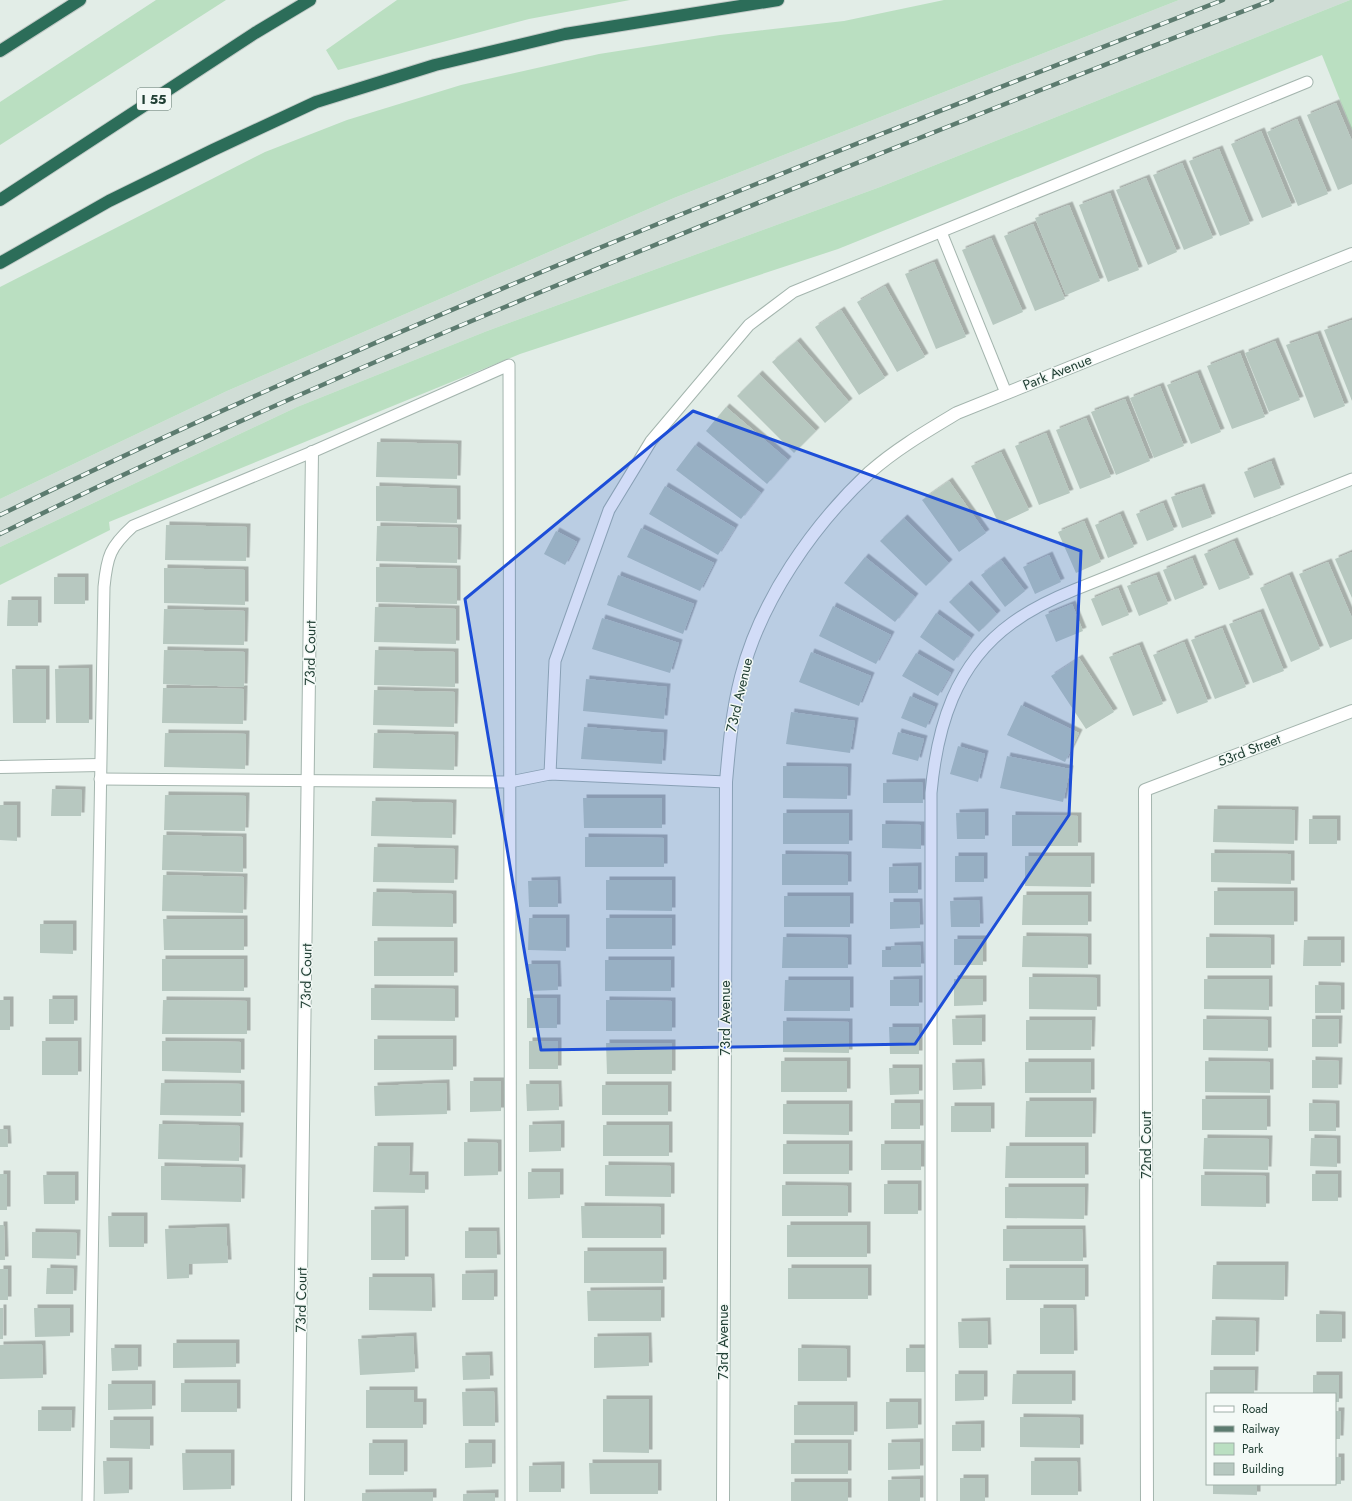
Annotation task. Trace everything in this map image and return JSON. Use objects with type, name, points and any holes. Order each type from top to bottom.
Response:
[{"type":"highway","points":[[49,19],[73,0]]},
{"type":"highway","points":[[0,50],[80,0]]},
{"type":"highway","name":"I 55","points":[[0,200],[255,33],[310,0]]},
{"type":"highway","points":[[0,263],[109,201],[316,102],[435,65],[565,34],[778,0]]},
{"type":"street","name":"Park Avenue","points":[[803,551],[835,506],[882,463],[910,441],[957,413],[1352,254]]},
{"type":"street","name":"73rd Court","points":[[298,1501],[309,779],[312,452]]},
{"type":"street","name":"73rd Avenue","points":[[722,1501],[726,782],[733,714],[741,676],[755,634],[774,593],[803,551]]},
{"type":"street","name":"53rd Street","points":[[1146,790],[1352,711]]},
{"type":"street","points":[[0,767],[100,765]]},
{"type":"street","name":"72nd Court","points":[[1146,790],[1147,1501]]},
{"type":"lane","points":[[550,774],[555,661],[609,510],[651,442],[749,325],[793,292],[1307,82]]},
{"type":"lane","points":[[941,232],[1006,393]]},
{"type":"lane","points":[[88,1501],[100,765],[104,587],[106,563],[117,541],[133,526],[312,452],[509,365],[511,1501]]},
{"type":"lane","points":[[931,1501],[931,793],[934,757],[943,723],[954,693],[967,670],[987,646],[1011,623],[1040,605],[1352,479]]},
{"type":"lane","points":[[100,779],[309,779],[510,782],[550,774],[726,782]]},
{"type":"highlighted area","points":[[693,411],[1081,551],[1069,815],[915,1044],[541,1050],[465,599]]},
{"type":"shaded area","points":[[1179,0],[1350,0],[880,187],[487,331],[297,407],[0,547],[0,499],[227,391],[674,198]]},
{"type":"green space","points":[[156,0],[226,0],[0,145],[0,102]]},
{"type":"green space","points":[[397,0],[630,0],[529,19],[338,70],[326,50]]},
{"type":"green space","points":[[944,0],[1179,0],[674,198],[227,391],[0,499],[0,287],[265,152],[347,120],[461,85],[599,54],[720,35],[844,21]]},
{"type":"green space","points":[[1352,0],[1352,130],[1322,55],[838,249],[520,354],[109,522],[110,530],[0,585],[0,547],[297,407],[487,331],[880,187]]},
{"type":"building","points":[[1336,103],[1352,141],[1352,184],[1338,190],[1307,115]]},
{"type":"building","points":[[1297,119],[1328,194],[1298,206],[1267,132]]},
{"type":"building","points":[[1261,131],[1292,206],[1262,218],[1231,144]]},
{"type":"building","points":[[1219,149],[1250,224],[1220,236],[1189,161]]},
{"type":"building","points":[[1182,163],[1213,238],[1184,250],[1153,175]]},
{"type":"building","points":[[1146,178],[1177,252],[1148,265],[1116,190]]},
{"type":"building","points":[[1110,193],[1139,270],[1108,282],[1079,205]]},
{"type":"building","points":[[1069,205],[1100,281],[1066,295],[1035,218]]},
{"type":"building","points":[[1033,224],[1065,299],[1035,311],[1004,236]]},
{"type":"building","points":[[991,238],[1023,312],[993,325],[962,250]]},
{"type":"building","points":[[934,262],[966,337],[936,349],[905,274]]},
{"type":"building","points":[[885,286],[925,357],[897,372],[857,302]]},
{"type":"building","points":[[841,310],[885,378],[859,395],[815,327]]},
{"type":"building","points":[[1352,320],[1352,401],[1324,330]]},
{"type":"building","points":[[1317,334],[1345,406],[1314,418],[1286,345]]},
{"type":"building","points":[[797,341],[849,402],[825,423],[772,362]]},
{"type":"building","points":[[1275,341],[1300,400],[1269,412],[1245,353]]},
{"type":"building","points":[[1240,353],[1265,417],[1232,429],[1207,366]]},
{"type":"building","points":[[1197,373],[1221,432],[1191,444],[1167,385]]},
{"type":"building","points":[[759,374],[816,431],[794,453],[737,396]]},
{"type":"building","points":[[1160,386],[1184,446],[1154,458],[1130,398]]},
{"type":"building","points":[[1125,399],[1150,461],[1116,475],[1091,412]]},
{"type":"building","points":[[726,407],[788,460],[767,484],[706,431]]},
{"type":"building","points":[[1086,418],[1111,477],[1080,489],[1056,430]]},
{"type":"building","points":[[1046,433],[1070,493],[1039,505],[1015,446]]},
{"type":"building","points":[[377,442],[458,444],[457,479],[376,477]]},
{"type":"building","points":[[695,445],[761,493],[741,519],[676,470]]},
{"type":"building","points":[[1001,452],[1029,510],[999,524],[971,466]]},
{"type":"building","points":[[1271,461],[1281,488],[1254,498],[1244,472]]},
{"type":"building","points":[[949,481],[986,533],[959,552],[922,500]]},
{"type":"building","points":[[376,486],[457,489],[457,523],[376,521]]},
{"type":"building","points":[[665,486],[735,528],[718,555],[649,514]]},
{"type":"building","points":[[1201,487],[1212,517],[1182,528],[1171,497]]},
{"type":"building","points":[[1163,503],[1174,530],[1147,541],[1136,514]]},
{"type":"building","points":[[1120,514],[1134,547],[1108,558],[1095,525]]},
{"type":"building","points":[[904,518],[949,563],[926,586],[880,541]]},
{"type":"building","points":[[1084,521],[1101,562],[1076,573],[1058,532]]},
{"type":"building","points":[[166,525],[247,527],[246,561],[165,560]]},
{"type":"building","points":[[377,526],[458,528],[457,563],[376,561]]},
{"type":"building","points":[[641,528],[714,563],[700,591],[627,557]]},
{"type":"building","points":[[556,531],[577,542],[565,565],[544,554]]},
{"type":"building","points":[[1234,541],[1250,578],[1219,590],[1204,554]]},
{"type":"building","points":[[1352,552],[1352,598],[1335,559]]},
{"type":"building","points":[[1049,555],[1061,582],[1035,594],[1023,567]]},
{"type":"building","points":[[865,557],[915,597],[895,622],[844,583]]},
{"type":"building","points":[[1192,558],[1204,588],[1175,600],[1163,570]]},
{"type":"building","points":[[1001,560],[1025,591],[1005,607],[981,575]]},
{"type":"building","points":[[1328,562],[1352,618],[1352,639],[1330,648],[1299,574]]},
{"type":"building","points":[[376,567],[457,569],[457,604],[376,602]]},
{"type":"building","points":[[164,568],[245,570],[245,605],[164,603]]},
{"type":"building","points":[[618,575],[694,604],[683,634],[607,605]]},
{"type":"building","points":[[1156,575],[1168,604],[1139,616],[1127,586]]},
{"type":"building","points":[[1289,575],[1320,649],[1291,662],[1260,588]]},
{"type":"building","points":[[54,577],[85,577],[85,604],[54,604]]},
{"type":"building","points":[[968,584],[997,614],[979,632],[949,602]]},
{"type":"building","points":[[1118,588],[1129,615],[1102,626],[1091,599]]},
{"type":"building","points":[[8,600],[38,600],[38,626],[7,626]]},
{"type":"building","points":[[1072,604],[1083,631],[1056,642],[1045,615]]},
{"type":"building","points":[[833,606],[891,635],[876,664],[819,636]]},
{"type":"building","points":[[375,607],[456,609],[456,644],[374,642]]},
{"type":"building","points":[[164,609],[245,611],[244,645],[163,644]]},
{"type":"building","points":[[1260,612],[1284,671],[1253,683],[1229,624]]},
{"type":"building","points":[[936,613],[971,638],[954,661],[920,637]]},
{"type":"building","points":[[602,618],[679,643],[670,673],[592,649]]},
{"type":"building","points":[[1222,628],[1246,687],[1215,699],[1191,640]]},
{"type":"building","points":[[1184,642],[1208,702],[1177,714],[1153,655]]},
{"type":"building","points":[[1139,645],[1163,704],[1133,716],[1109,657]]},
{"type":"building","points":[[164,650],[245,652],[244,687],[163,684]]},
{"type":"building","points":[[375,650],[455,652],[455,687],[374,685]]},
{"type":"building","points":[[811,652],[871,676],[859,706],[799,682]]},
{"type":"building","points":[[916,653],[951,673],[938,696],[902,676]]},
{"type":"building","points":[[1079,658],[1114,712],[1086,729],[1051,676]]},
{"type":"building","points":[[89,668],[89,723],[56,723],[55,669]]},
{"type":"building","points":[[12,669],[46,669],[46,723],[13,723]]},
{"type":"building","points":[[586,679],[667,687],[664,719],[583,711]]},
{"type":"building","points":[[163,688],[244,689],[243,724],[162,723]]},
{"type":"building","points":[[374,690],[455,692],[454,727],[373,725]]},
{"type":"building","points":[[910,696],[935,707],[926,728],[901,718]]},
{"type":"building","points":[[1021,705],[1079,733],[1065,762],[1007,735]]},
{"type":"building","points":[[791,712],[855,721],[850,753],[786,744]]},
{"type":"building","points":[[584,727],[664,733],[662,764],[581,759]]},
{"type":"building","points":[[898,732],[924,739],[918,761],[892,754]]},
{"type":"building","points":[[165,733],[246,734],[245,769],[164,767]]},
{"type":"building","points":[[374,733],[455,735],[454,770],[373,768]]},
{"type":"building","points":[[958,746],[985,754],[978,782],[950,774]]},
{"type":"building","points":[[1007,756],[1070,769],[1063,802],[1000,788]]},
{"type":"building","points":[[783,766],[848,767],[847,799],[783,798]]},
{"type":"building","points":[[922,782],[923,803],[883,803],[883,783]]},
{"type":"building","points":[[52,789],[82,790],[81,816],[51,816]]},
{"type":"building","points":[[165,795],[246,796],[245,831],[164,830]]},
{"type":"building","points":[[583,798],[662,798],[662,828],[584,828]]},
{"type":"building","points":[[372,801],[453,803],[452,838],[371,836]]},
{"type":"building","points":[[0,805],[17,805],[17,841],[0,840]]},
{"type":"building","points":[[1214,809],[1295,810],[1294,844],[1213,842]]},
{"type":"building","points":[[985,812],[985,839],[957,839],[956,813]]},
{"type":"building","points":[[783,813],[849,813],[849,844],[783,844]]},
{"type":"building","points":[[1012,815],[1078,816],[1078,846],[1012,846]]},
{"type":"building","points":[[1309,819],[1337,819],[1337,844],[1309,844]]},
{"type":"building","points":[[882,824],[921,825],[921,849],[882,848]]},
{"type":"building","points":[[163,835],[243,837],[243,872],[162,870]]},
{"type":"building","points":[[585,837],[664,838],[664,867],[585,867]]},
{"type":"building","points":[[374,847],[455,849],[454,883],[373,882]]},
{"type":"building","points":[[1211,853],[1291,854],[1291,884],[1211,882]]},
{"type":"building","points":[[782,854],[848,855],[848,885],[782,885]]},
{"type":"building","points":[[955,856],[984,856],[984,882],[955,882]]},
{"type":"building","points":[[1025,856],[1091,856],[1091,887],[1025,886]]},
{"type":"building","points":[[918,866],[918,893],[889,893],[889,867]]},
{"type":"building","points":[[163,875],[244,877],[243,913],[162,911]]},
{"type":"building","points":[[557,880],[558,907],[529,907],[528,881]]},
{"type":"building","points":[[606,880],[672,880],[672,911],[606,910]]},
{"type":"building","points":[[1214,891],[1294,891],[1294,925],[1214,925]]},
{"type":"building","points":[[373,892],[453,894],[453,927],[372,926]]},
{"type":"building","points":[[1023,895],[1088,895],[1088,925],[1022,925]]},
{"type":"building","points":[[784,896],[850,896],[850,927],[784,927]]},
{"type":"building","points":[[979,900],[980,927],[951,927],[950,901]]},
{"type":"building","points":[[890,902],[919,902],[920,928],[890,929]]},
{"type":"building","points":[[529,918],[566,918],[566,951],[528,950]]},
{"type":"building","points":[[606,918],[672,918],[672,949],[606,949]]},
{"type":"building","points":[[163,919],[244,919],[244,950],[164,950]]},
{"type":"building","points":[[40,924],[73,924],[73,954],[40,953]]},
{"type":"building","points":[[1023,936],[1088,937],[1088,968],[1022,967]]},
{"type":"building","points":[[783,937],[848,938],[848,968],[782,968]]},
{"type":"building","points":[[1206,937],[1271,938],[1271,968],[1206,968]]},
{"type":"building","points":[[954,939],[983,939],[983,965],[954,965]]},
{"type":"building","points":[[1304,940],[1341,940],[1341,966],[1303,966]]},
{"type":"building","points":[[374,941],[454,941],[454,976],[374,976]]},
{"type":"building","points":[[920,945],[921,967],[882,967],[882,950],[891,950],[891,946]]},
{"type":"building","points":[[162,959],[244,959],[244,991],[162,991]]},
{"type":"building","points":[[605,960],[671,960],[671,991],[605,991]]},
{"type":"building","points":[[528,964],[557,964],[558,990],[529,991]]},
{"type":"building","points":[[1029,977],[1097,978],[1097,1010],[1029,1009]]},
{"type":"building","points":[[919,979],[919,1006],[890,1006],[890,980]]},
{"type":"building","points":[[954,979],[983,979],[983,1005],[954,1006]]},
{"type":"building","points":[[1204,979],[1269,979],[1269,1010],[1204,1009]]},
{"type":"building","points":[[785,980],[850,980],[850,1011],[784,1011]]},
{"type":"building","points":[[1315,985],[1341,986],[1341,1013],[1315,1013]]},
{"type":"building","points":[[371,988],[455,989],[455,1021],[371,1020]]},
{"type":"building","points":[[527,998],[557,998],[557,1028],[527,1028]]},
{"type":"building","points":[[49,999],[74,999],[74,1024],[49,1024]]},
{"type":"building","points":[[0,1000],[10,1000],[10,1030],[0,1030]]},
{"type":"building","points":[[163,1000],[247,1001],[247,1034],[162,1034]]},
{"type":"building","points":[[606,1000],[672,1001],[672,1031],[606,1031]]},
{"type":"building","points":[[982,1018],[982,1045],[953,1045],[952,1019]]},
{"type":"building","points":[[1203,1019],[1268,1020],[1268,1051],[1203,1050]]},
{"type":"building","points":[[1312,1019],[1339,1019],[1338,1047],[1312,1047]]},
{"type":"building","points":[[1026,1020],[1092,1020],[1091,1050],[1026,1050]]},
{"type":"building","points":[[783,1021],[849,1022],[849,1053],[783,1052]]},
{"type":"building","points":[[889,1027],[919,1027],[919,1054],[890,1054]]},
{"type":"building","points":[[374,1039],[453,1039],[453,1070],[374,1070]]},
{"type":"building","points":[[42,1041],[78,1041],[78,1075],[42,1075]]},
{"type":"building","points":[[162,1041],[241,1042],[241,1073],[162,1071]]},
{"type":"building","points":[[529,1041],[558,1041],[558,1069],[529,1069]]},
{"type":"building","points":[[606,1043],[672,1043],[672,1074],[607,1074]]},
{"type":"building","points":[[1312,1060],[1339,1061],[1338,1088],[1312,1088]]},
{"type":"building","points":[[781,1061],[847,1061],[847,1092],[781,1092]]},
{"type":"building","points":[[1205,1061],[1270,1062],[1270,1093],[1205,1092]]},
{"type":"building","points":[[981,1062],[982,1089],[953,1090],[952,1063]]},
{"type":"building","points":[[1025,1062],[1091,1062],[1091,1093],[1025,1093]]},
{"type":"building","points":[[889,1068],[919,1068],[919,1094],[890,1095]]},
{"type":"building","points":[[470,1081],[501,1081],[501,1111],[470,1112]]},
{"type":"building","points":[[161,1083],[241,1084],[241,1116],[160,1115]]},
{"type":"building","points":[[446,1083],[447,1114],[375,1116],[374,1086]]},
{"type":"building","points":[[526,1084],[558,1084],[559,1110],[527,1111]]},
{"type":"building","points":[[602,1085],[668,1085],[668,1115],[602,1115]]},
{"type":"building","points":[[1202,1099],[1267,1099],[1267,1130],[1202,1130]]},
{"type":"building","points":[[1026,1101],[1093,1101],[1092,1137],[1025,1137]]},
{"type":"building","points":[[891,1103],[920,1103],[920,1129],[891,1129]]},
{"type":"building","points":[[1309,1103],[1336,1104],[1336,1131],[1309,1131]]},
{"type":"building","points":[[783,1104],[849,1104],[849,1135],[783,1134]]},
{"type":"building","points":[[951,1106],[991,1106],[991,1132],[951,1132]]},
{"type":"building","points":[[159,1124],[240,1126],[239,1161],[158,1159]]},
{"type":"building","points":[[561,1124],[561,1151],[529,1152],[529,1125]]},
{"type":"building","points":[[603,1125],[669,1125],[669,1156],[603,1156]]},
{"type":"building","points":[[0,1129],[7,1129],[8,1147],[0,1147]]},
{"type":"building","points":[[1204,1138],[1269,1139],[1268,1170],[1203,1169]]},
{"type":"building","points":[[1311,1138],[1337,1139],[1337,1167],[1310,1166]]},
{"type":"building","points":[[464,1142],[498,1143],[498,1175],[464,1176]]},
{"type":"building","points":[[783,1144],[849,1144],[849,1174],[783,1174]]},
{"type":"building","points":[[881,1144],[921,1144],[921,1170],[881,1170]]},
{"type":"building","points":[[374,1146],[410,1146],[409,1175],[425,1175],[425,1193],[373,1192]]},
{"type":"building","points":[[1006,1146],[1085,1146],[1085,1178],[1005,1178]]},
{"type":"building","points":[[605,1165],[671,1166],[671,1197],[605,1196]]},
{"type":"building","points":[[161,1166],[242,1168],[241,1202],[161,1200]]},
{"type":"building","points":[[528,1172],[560,1172],[560,1198],[528,1199]]},
{"type":"building","points":[[0,1174],[7,1174],[7,1210],[0,1210]]},
{"type":"building","points":[[1312,1174],[1338,1174],[1338,1201],[1312,1201]]},
{"type":"building","points":[[43,1175],[75,1175],[75,1204],[44,1204]]},
{"type":"building","points":[[1201,1175],[1266,1176],[1266,1207],[1201,1206]]},
{"type":"building","points":[[884,1184],[918,1184],[918,1214],[884,1214]]},
{"type":"building","points":[[782,1185],[848,1186],[848,1216],[782,1216]]},
{"type":"building","points":[[1005,1187],[1085,1187],[1084,1219],[1005,1218]]},
{"type":"building","points":[[581,1206],[661,1207],[661,1238],[582,1238]]},
{"type":"building","points":[[405,1209],[405,1260],[371,1260],[371,1210]]},
{"type":"building","points":[[108,1216],[144,1216],[144,1247],[109,1247]]},
{"type":"building","points":[[0,1225],[4,1225],[5,1260],[0,1260]]},
{"type":"building","points":[[787,1225],[867,1225],[867,1257],[787,1257]]},
{"type":"building","points":[[226,1227],[228,1263],[189,1264],[189,1278],[167,1279],[165,1229]]},
{"type":"building","points":[[1003,1229],[1082,1229],[1083,1261],[1003,1261]]},
{"type":"building","points":[[465,1231],[496,1231],[497,1258],[465,1258]]},
{"type":"building","points":[[32,1232],[77,1233],[76,1259],[32,1258]]},
{"type":"building","points":[[584,1251],[663,1251],[663,1283],[584,1283]]},
{"type":"building","points":[[1213,1265],[1285,1265],[1284,1300],[1212,1299]]},
{"type":"building","points":[[47,1268],[74,1269],[73,1294],[46,1294]]},
{"type":"building","points":[[788,1268],[868,1268],[868,1299],[788,1299]]},
{"type":"building","points":[[1006,1268],[1085,1268],[1085,1300],[1006,1300]]},
{"type":"building","points":[[0,1269],[8,1269],[8,1300],[0,1300]]},
{"type":"building","points":[[494,1273],[494,1300],[462,1300],[462,1274]]},
{"type":"building","points":[[369,1277],[431,1277],[432,1311],[369,1310]]},
{"type":"building","points":[[661,1290],[661,1321],[588,1321],[587,1291]]},
{"type":"building","points":[[0,1308],[3,1308],[3,1339],[0,1339]]},
{"type":"building","points":[[34,1308],[70,1308],[70,1336],[35,1337]]},
{"type":"building","points":[[1040,1308],[1073,1308],[1074,1354],[1040,1354]]},
{"type":"building","points":[[1316,1314],[1342,1315],[1342,1342],[1316,1342]]},
{"type":"building","points":[[1212,1320],[1256,1321],[1255,1355],[1211,1355]]},
{"type":"building","points":[[987,1321],[988,1348],[959,1348],[958,1322]]},
{"type":"building","points":[[413,1336],[415,1372],[360,1375],[358,1339]]},
{"type":"building","points":[[648,1336],[649,1366],[594,1368],[594,1337]]},
{"type":"building","points":[[173,1343],[236,1343],[236,1367],[173,1368]]},
{"type":"building","points":[[42,1344],[43,1378],[0,1379],[0,1345]]},
{"type":"building","points":[[111,1348],[138,1348],[138,1370],[112,1371]]},
{"type":"building","points":[[798,1348],[847,1349],[847,1381],[798,1381]]},
{"type":"building","points":[[906,1348],[925,1348],[925,1372],[906,1372]]},
{"type":"building","points":[[489,1355],[490,1379],[463,1380],[462,1356]]},
{"type":"building","points":[[1210,1370],[1255,1370],[1254,1393],[1210,1393]]},
{"type":"building","points":[[955,1374],[984,1374],[984,1400],[955,1401]]},
{"type":"building","points":[[1013,1374],[1072,1374],[1072,1404],[1012,1404]]},
{"type":"building","points":[[1313,1375],[1339,1375],[1339,1402],[1336,1402],[1336,1393],[1313,1393]]},
{"type":"building","points":[[181,1383],[237,1383],[237,1412],[181,1412]]},
{"type":"building","points":[[108,1384],[152,1384],[152,1409],[108,1410]]},
{"type":"building","points":[[366,1390],[414,1390],[414,1402],[423,1402],[423,1428],[366,1428]]},
{"type":"building","points":[[494,1391],[495,1426],[463,1426],[462,1392]]},
{"type":"building","points":[[603,1399],[649,1399],[649,1453],[603,1452]]},
{"type":"building","points":[[886,1402],[918,1402],[918,1428],[886,1429]]},
{"type":"building","points":[[794,1405],[854,1405],[854,1435],[794,1435]]},
{"type":"building","points":[[38,1410],[72,1410],[71,1431],[38,1431]]},
{"type":"building","points":[[1336,1411],[1341,1411],[1340,1439],[1336,1439]]},
{"type":"building","points":[[1020,1417],[1080,1418],[1080,1448],[1020,1447]]},
{"type":"building","points":[[110,1420],[150,1420],[150,1449],[110,1448]]},
{"type":"building","points":[[981,1424],[981,1451],[952,1451],[952,1425]]},
{"type":"building","points":[[920,1442],[920,1469],[888,1470],[888,1443]]},
{"type":"building","points":[[369,1443],[404,1443],[404,1475],[369,1475]]},
{"type":"building","points":[[465,1443],[492,1443],[492,1467],[465,1468]]},
{"type":"building","points":[[791,1443],[848,1443],[848,1474],[791,1474]]},
{"type":"building","points":[[182,1453],[231,1453],[231,1489],[183,1490]]},
{"type":"building","points":[[1336,1457],[1341,1457],[1341,1484],[1336,1484]]},
{"type":"building","points":[[103,1461],[129,1461],[129,1493],[104,1494]]},
{"type":"building","points":[[1031,1461],[1077,1461],[1078,1495],[1031,1495]]},
{"type":"building","points":[[589,1463],[658,1463],[658,1494],[590,1494]]},
{"type":"building","points":[[561,1465],[561,1492],[529,1492],[529,1466]]},
{"type":"building","points":[[960,1478],[985,1478],[985,1501],[960,1501]]},
{"type":"building","points":[[920,1479],[920,1501],[888,1501],[888,1480]]},
{"type":"building","points":[[791,1482],[848,1482],[848,1501],[791,1501]]},
{"type":"building","points":[[1213,1485],[1257,1485],[1257,1495],[1213,1494]]},
{"type":"building","points":[[433,1492],[433,1501],[362,1501],[362,1493]]},
{"type":"building","points":[[495,1493],[495,1501],[463,1501],[463,1494]]},
{"type":"railway","points":[[0,515],[301,375],[453,309],[606,245],[914,121],[1223,0]]},
{"type":"railway","points":[[0,534],[155,460],[311,390],[469,322],[869,158],[1272,0]]}]
